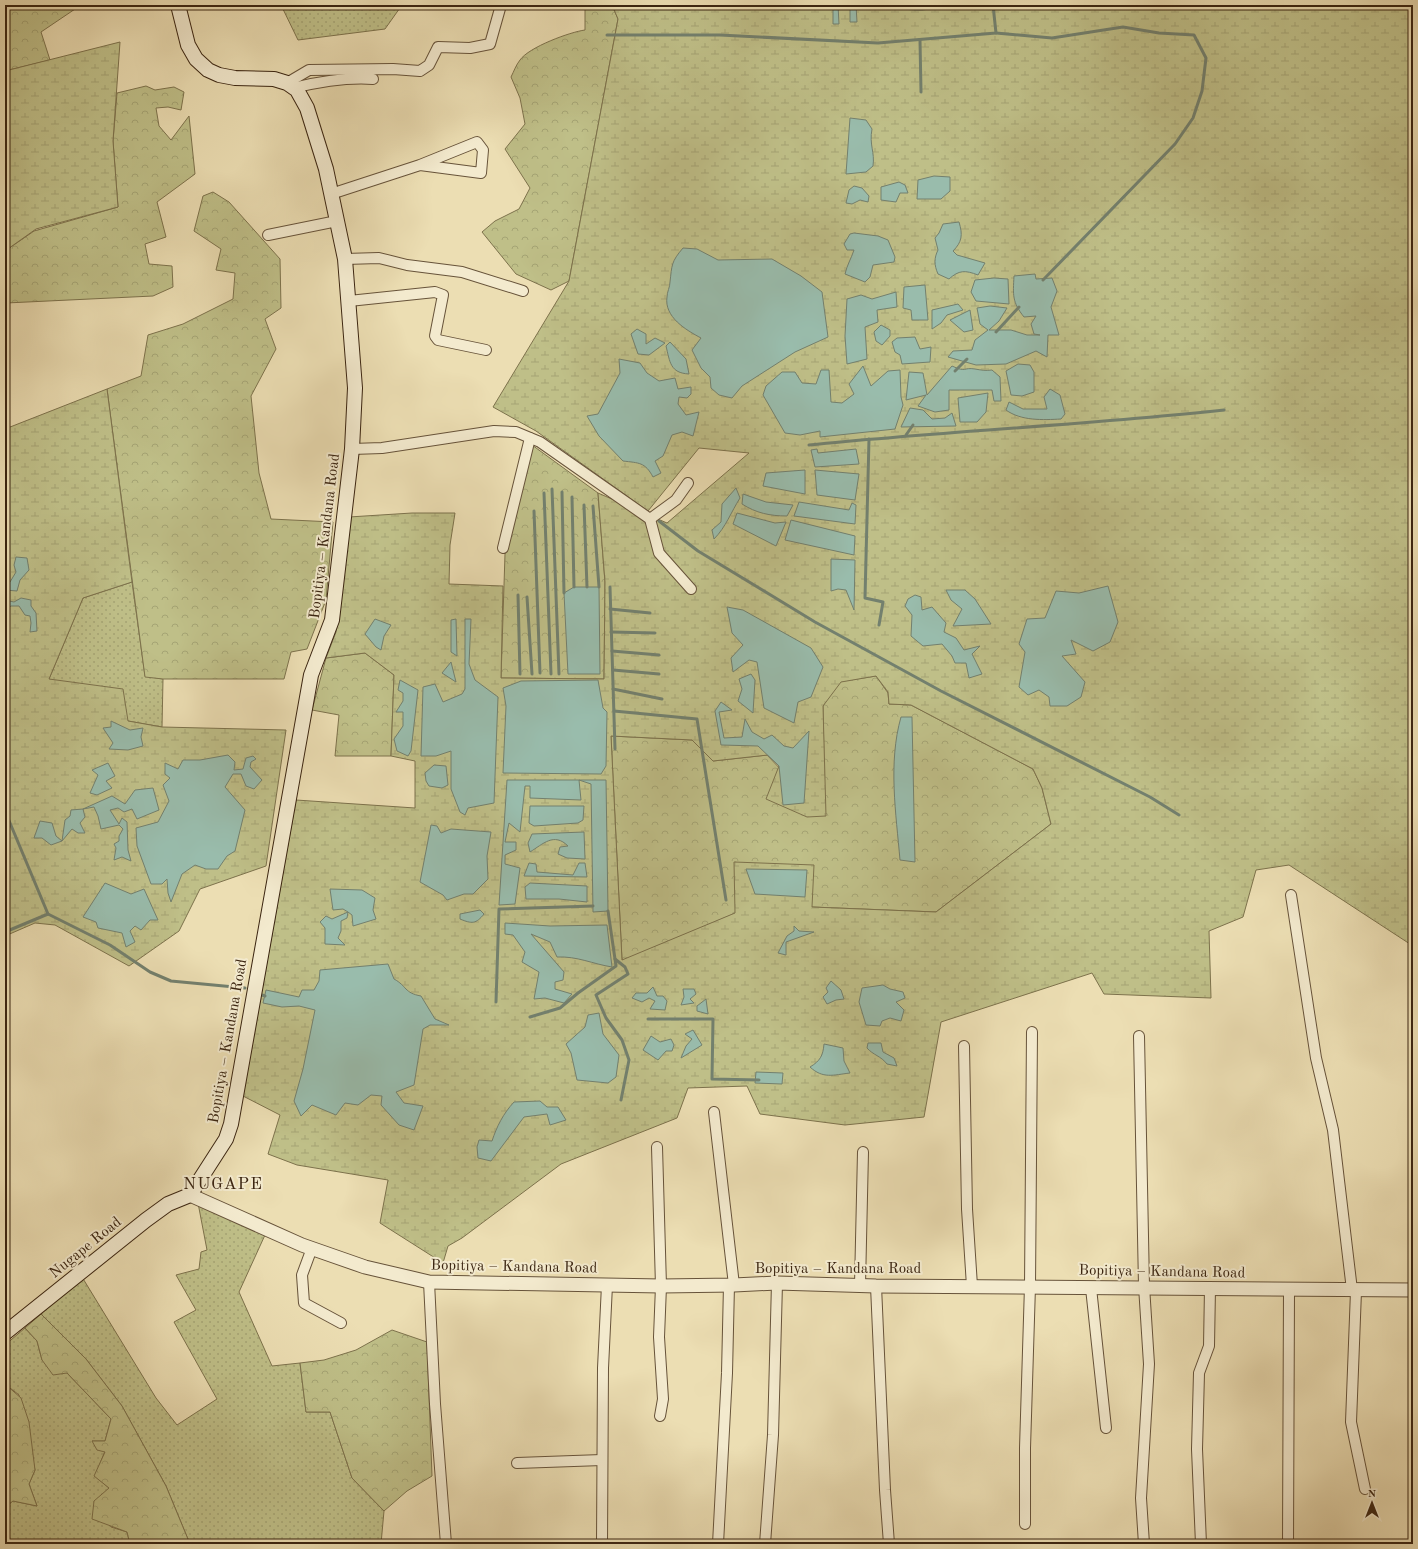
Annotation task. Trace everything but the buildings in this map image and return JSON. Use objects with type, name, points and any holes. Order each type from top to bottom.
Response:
[{"type":"main road","points":[[178,5],[188,45],[196,59],[208,70],[219,75],[235,78],[274,79],[290,85]]},
{"type":"main road","name":"Bopitiya – Kandana Road","points":[[190,1195],[226,1139],[231,1124],[311,675],[332,620],[352,449],[355,388],[346,259],[326,169],[307,108],[290,85]]},
{"type":"main road","name":"Nugape Road","points":[[5,1333],[149,1218],[168,1204],[190,1195]]},
{"type":"street","points":[[290,85],[309,70],[393,69],[420,72],[429,65],[438,47],[470,48],[490,44],[501,5]]},
{"type":"street","points":[[290,85],[342,80],[373,79]]},
{"type":"street","points":[[332,194],[420,165],[476,142],[483,150],[481,173],[420,165]]},
{"type":"street","points":[[268,235],[337,221]]},
{"type":"street","points":[[346,259],[379,258],[407,265],[462,272],[523,291]]},
{"type":"street","points":[[348,301],[435,292],[443,295],[435,336],[438,340],[486,350]]},
{"type":"street","points":[[352,449],[382,448],[494,431],[516,432],[540,442],[650,519],[659,553],[691,589]]},
{"type":"street","points":[[503,548],[530,438]]},
{"type":"street","points":[[650,519],[676,500],[688,483]]},
{"type":"street","points":[[1291,895],[1316,1058],[1334,1130],[1354,1290],[1351,1422],[1365,1489]]},
{"type":"street","points":[[1025,1524],[1025,1448],[1030,1286],[1032,1032]]},
{"type":"street","points":[[1139,1036],[1144,1286],[1149,1364],[1141,1498],[1144,1544]]},
{"type":"street","points":[[964,1046],[967,1210],[972,1286]]},
{"type":"street","points":[[714,1112],[731,1285],[718,1544]]},
{"type":"street","points":[[657,1147],[661,1286],[659,1337],[663,1399],[660,1416]]},
{"type":"street","points":[[860,1285],[863,1152]]},
{"type":"street","name":"Bopitiya – Kandana Road","points":[[190,1195],[312,1248],[365,1267],[429,1282],[661,1286],[777,1283],[876,1286],[1030,1286],[1091,1288],[1144,1286],[1289,1290],[1413,1290]]},
{"type":"street","points":[[312,1248],[302,1275],[304,1303],[341,1323]]},
{"type":"street","points":[[429,1282],[435,1404],[446,1544]]},
{"type":"street","points":[[766,1544],[773,1428],[777,1283]]},
{"type":"street","points":[[602,1544],[603,1368],[607,1285]]},
{"type":"street","points":[[876,1286],[885,1490],[889,1544]]},
{"type":"street","points":[[1091,1288],[1106,1428]]},
{"type":"street","points":[[1201,1544],[1196,1449],[1199,1373],[1209,1346],[1210,1288]]},
{"type":"street","points":[[1288,1544],[1289,1290]]},
{"type":"street","points":[[517,1463],[602,1460]]},
{"type":"green space","points":[[5,5],[81,5],[41,32],[50,60],[5,71]]},
{"type":"green space","points":[[281,5],[402,5],[385,29],[298,40]]},
{"type":"green space","points":[[585,5],[612,5],[618,19],[569,281],[551,290],[516,274],[482,232],[495,221],[519,209],[530,188],[505,149],[525,124],[520,98],[511,77],[520,60],[532,50],[560,37],[585,30]]},
{"type":"green space","points":[[612,5],[1413,5],[1413,946],[1289,865],[1256,870],[1243,917],[1209,931],[1211,998],[1104,994],[1092,973],[941,1022],[924,1117],[845,1125],[760,1114],[747,1086],[688,1088],[677,1118],[561,1164],[462,1238],[448,1246],[443,1263],[380,1223],[388,1180],[297,1165],[268,1154],[280,1115],[243,1096],[296,800],[415,808],[415,761],[391,756],[394,675],[365,653],[326,658],[336,632],[349,517],[412,513],[455,513],[450,545],[449,584],[503,586],[501,678],[604,679],[605,582],[598,493],[667,523],[749,453],[699,448],[648,511],[536,431],[493,407],[569,281],[618,19]],"holes":[[[876,676],[888,692],[889,704],[911,705],[1033,769],[1042,788],[1051,824],[936,912],[812,907],[814,865],[734,862],[735,913],[622,960],[611,736],[692,740],[713,761],[768,755],[779,766],[766,799],[807,817],[826,816],[823,706],[841,682]]]},
{"type":"green space","points":[[120,42],[113,141],[118,207],[36,229],[5,251],[5,71]]},
{"type":"green space","points":[[146,86],[155,90],[174,87],[184,92],[181,110],[168,107],[156,108],[159,126],[171,140],[189,116],[195,174],[157,202],[166,237],[145,244],[149,264],[172,266],[173,287],[153,296],[6,303],[5,251],[34,231],[118,207],[113,141],[117,93]]},
{"type":"green space","points":[[213,192],[229,202],[280,259],[281,308],[265,319],[276,349],[251,396],[259,473],[271,519],[333,522],[326,600],[307,649],[291,652],[284,679],[163,679],[145,677],[107,389],[141,376],[148,335],[183,324],[233,299],[235,273],[216,270],[221,249],[194,231],[203,196]]},
{"type":"green space","points":[[107,389],[132,582],[83,598],[49,679],[123,689],[128,721],[162,727],[286,730],[266,866],[200,889],[179,931],[129,966],[55,925],[35,923],[5,936],[5,429]]},
{"type":"green space","points":[[532,445],[598,493],[605,582],[604,679],[501,678],[505,554]]},
{"type":"green space","points":[[132,582],[145,676],[163,679],[162,727],[128,721],[49,679],[83,598]]},
{"type":"green space","points":[[365,653],[394,675],[391,756],[335,756],[339,715],[312,710],[326,658]]},
{"type":"green space","points":[[876,676],[888,693],[889,704],[911,705],[1033,769],[1042,788],[1051,824],[936,912],[812,907],[735,862],[736,913],[622,961],[611,736],[692,740],[713,761],[767,755],[825,816],[823,706],[837,682]]},
{"type":"green space","points":[[198,1203],[265,1235],[239,1292],[272,1366],[300,1363],[306,1412],[330,1412],[352,1478],[384,1511],[381,1544],[190,1544],[166,1486],[122,1406],[86,1359],[41,1314],[82,1277],[156,1398],[177,1425],[217,1399],[174,1322],[196,1310],[176,1275],[199,1269],[201,1252],[207,1250]]},
{"type":"green space","points":[[41,1314],[86,1359],[122,1406],[166,1486],[190,1544],[130,1544],[127,1532],[92,1519],[94,1501],[109,1488],[94,1476],[105,1452],[97,1450],[92,1441],[105,1441],[111,1419],[67,1373],[53,1375],[42,1360],[37,1341],[25,1328]]},
{"type":"green space","points":[[25,1328],[37,1341],[42,1360],[67,1373],[111,1419],[105,1441],[92,1441],[105,1451],[95,1476],[109,1488],[111,1527],[127,1532],[130,1544],[5,1544],[5,1507],[13,1501],[37,1506],[29,1484],[35,1470],[19,1395],[5,1384],[5,1345]]},
{"type":"green space","points":[[392,1330],[427,1342],[432,1476],[407,1491],[384,1511],[352,1478],[330,1412],[306,1412],[300,1363],[324,1360],[356,1350]]},
{"type":"green space","points":[[5,1384],[21,1398],[29,1422],[35,1470],[29,1484],[37,1506],[13,1501],[5,1507]]},
{"type":"shaded area","points":[[833,5],[838,5],[839,24],[833,24]]},
{"type":"shaded area","points":[[850,5],[856,5],[857,22],[850,22]]},
{"type":"shaded area","points":[[890,5],[939,5],[934,8],[916,10],[892,9]]},
{"type":"shaded area","points":[[850,118],[866,120],[872,129],[871,140],[873,166],[866,172],[846,174]]},
{"type":"shaded area","points":[[934,176],[950,177],[950,191],[941,199],[917,199],[918,180]]},
{"type":"shaded area","points":[[899,182],[905,185],[908,193],[900,193],[896,202],[881,200],[881,187]]},
{"type":"shaded area","points":[[854,186],[862,188],[869,196],[868,202],[860,200],[852,204],[846,203],[849,190]]},
{"type":"shaded area","points":[[959,222],[961,238],[953,251],[957,255],[985,263],[978,275],[969,272],[959,272],[949,279],[938,274],[935,265],[938,250],[935,238],[943,224]]},
{"type":"shaded area","points":[[854,233],[878,236],[888,240],[895,257],[894,262],[873,265],[870,277],[865,282],[845,274],[854,250],[847,250],[844,244],[850,234]]},
{"type":"shaded area","points":[[683,248],[697,249],[718,260],[772,259],[801,276],[822,292],[828,337],[795,352],[742,386],[732,398],[719,395],[711,388],[710,377],[701,368],[692,350],[701,338],[683,327],[672,317],[667,304],[667,295],[673,264]]},
{"type":"shaded area","points":[[1035,274],[1036,279],[1052,278],[1057,291],[1051,307],[1059,335],[1048,335],[1047,357],[1036,351],[1006,364],[976,365],[948,357],[953,351],[972,350],[975,340],[988,330],[980,324],[977,308],[990,306],[1007,308],[999,321],[989,330],[1011,330],[1027,335],[1040,335],[1034,334],[1031,324],[1036,316],[1024,317],[1017,307],[1014,298],[1014,276]]},
{"type":"shaded area","points":[[994,278],[1008,279],[1009,304],[976,301],[971,292],[975,280]]},
{"type":"shaded area","points":[[925,285],[928,320],[912,320],[911,310],[903,308],[904,287]]},
{"type":"shaded area","points":[[896,292],[897,307],[877,310],[878,322],[865,327],[867,359],[847,364],[845,336],[847,299],[861,295],[872,299]]},
{"type":"shaded area","points":[[958,304],[963,310],[947,315],[941,323],[932,329],[932,310]]},
{"type":"shaded area","points":[[970,310],[973,330],[964,332],[950,320]]},
{"type":"shaded area","points":[[881,325],[890,330],[890,336],[882,345],[876,341],[874,332]]},
{"type":"shaded area","points":[[637,329],[646,334],[646,344],[655,338],[665,343],[649,355],[638,354],[631,334]]},
{"type":"shaded area","points":[[915,337],[920,349],[931,347],[930,362],[902,364],[900,355],[895,352],[892,342],[897,338]]},
{"type":"shaded area","points":[[670,342],[686,359],[689,374],[678,371],[672,366],[666,346]]},
{"type":"shaded area","points":[[619,359],[640,363],[647,373],[659,381],[675,378],[678,389],[691,387],[691,394],[687,398],[679,397],[678,404],[686,415],[699,412],[693,436],[682,432],[672,435],[663,456],[655,461],[661,473],[653,477],[647,468],[641,464],[623,461],[599,436],[587,416],[598,414],[620,373]]},
{"type":"shaded area","points":[[1018,364],[1030,365],[1034,372],[1034,392],[1022,396],[1011,395],[1006,371]]},
{"type":"shaded area","points":[[863,366],[871,386],[888,371],[900,370],[901,397],[903,405],[895,429],[820,437],[820,431],[800,435],[785,433],[763,395],[766,386],[782,372],[795,372],[802,383],[816,384],[821,370],[829,370],[831,402],[842,403],[854,394],[849,384]]},
{"type":"shaded area","points":[[952,366],[963,369],[992,370],[1000,377],[1001,401],[994,401],[992,390],[949,390],[949,410],[935,412],[918,406],[926,395],[906,400],[909,372],[923,373],[927,395]]},
{"type":"shaded area","points":[[1050,389],[1060,395],[1065,414],[1061,419],[1025,418],[1012,414],[1006,410],[1009,402],[1023,409],[1047,409],[1044,397]]},
{"type":"shaded area","points":[[988,393],[986,412],[977,422],[960,422],[958,398]]},
{"type":"shaded area","points":[[910,408],[923,410],[932,419],[945,418],[952,413],[956,426],[901,427]]},
{"type":"shaded area","points":[[817,449],[818,453],[856,449],[859,464],[815,467],[811,450]]},
{"type":"shaded area","points":[[805,470],[805,494],[763,486],[766,473]]},
{"type":"shaded area","points":[[815,470],[859,474],[855,500],[817,495]]},
{"type":"shaded area","points":[[736,488],[740,498],[725,524],[714,539],[712,530],[721,522],[722,504]]},
{"type":"shaded area","points":[[743,494],[766,502],[793,505],[787,516],[763,513],[742,504]]},
{"type":"shaded area","points":[[799,502],[849,510],[852,503],[856,505],[855,524],[794,516]]},
{"type":"shaded area","points":[[737,513],[775,523],[786,522],[776,546],[733,524]]},
{"type":"shaded area","points":[[791,520],[855,536],[854,555],[785,540]]},
{"type":"shaded area","points":[[16,557],[27,558],[29,570],[20,580],[17,591],[5,590],[5,582],[10,582],[16,572],[14,565]]},
{"type":"shaded area","points":[[831,559],[855,560],[854,610],[846,590],[838,589],[831,591]]},
{"type":"shaded area","points":[[1108,586],[1118,622],[1110,642],[1093,651],[1071,640],[1076,654],[1062,656],[1085,682],[1081,697],[1067,706],[1050,706],[1049,697],[1039,690],[1028,695],[1019,687],[1025,652],[1019,644],[1027,619],[1045,618],[1056,591],[1079,593]]},
{"type":"shaded area","points":[[574,587],[599,587],[600,674],[568,674],[564,593]]},
{"type":"shaded area","points":[[946,590],[965,590],[975,599],[991,624],[953,626],[962,609],[951,600]]},
{"type":"shaded area","points":[[915,595],[921,597],[922,610],[932,607],[946,623],[944,632],[956,638],[964,650],[980,646],[972,654],[982,674],[969,678],[966,663],[955,663],[952,656],[942,644],[923,646],[911,636],[912,615],[905,606],[908,599]]},
{"type":"shaded area","points":[[21,598],[31,600],[31,606],[36,613],[37,631],[30,632],[30,616],[25,615],[19,606],[5,608],[5,600],[14,602]]},
{"type":"shaded area","points":[[727,607],[743,610],[811,648],[823,667],[811,697],[798,702],[794,723],[764,708],[757,662],[749,660],[733,672],[731,658],[743,645],[732,633]]},
{"type":"shaded area","points":[[375,619],[391,625],[384,636],[381,650],[376,647],[365,634]]},
{"type":"shaded area","points":[[456,619],[457,656],[451,652],[451,620]]},
{"type":"shaded area","points":[[465,619],[471,619],[469,664],[475,680],[498,697],[494,803],[468,808],[465,815],[460,812],[451,789],[451,751],[436,756],[421,756],[423,687],[435,684],[443,702],[462,694],[465,689]]},
{"type":"shaded area","points":[[451,662],[456,682],[442,673]]},
{"type":"shaded area","points":[[751,674],[755,680],[753,713],[738,701],[742,689],[739,679]]},
{"type":"shaded area","points":[[400,680],[418,690],[411,751],[408,756],[397,751],[394,739],[403,726],[403,712],[396,712],[403,701],[403,693],[398,690]]},
{"type":"shaded area","points":[[598,680],[603,708],[607,712],[606,766],[601,774],[503,773],[506,706],[503,688],[521,681]]},
{"type":"shaded area","points":[[721,702],[732,710],[719,712],[724,738],[742,737],[745,719],[752,732],[764,739],[772,735],[784,746],[793,748],[809,731],[804,803],[783,805],[779,766],[758,746],[721,745],[715,711]]},
{"type":"shaded area","points":[[901,717],[912,717],[915,862],[900,860],[895,806],[894,770],[897,734]]},
{"type":"shaded area","points":[[111,721],[130,730],[143,728],[141,737],[143,746],[128,750],[109,749],[113,743],[103,728],[111,727]]},
{"type":"shaded area","points":[[228,755],[235,762],[234,770],[243,769],[246,758],[253,756],[256,759],[251,762],[250,767],[262,780],[254,789],[246,786],[241,774],[233,774],[225,787],[245,810],[235,851],[227,856],[218,869],[206,869],[195,865],[182,874],[171,902],[168,893],[167,879],[162,884],[151,884],[137,846],[136,828],[158,822],[169,801],[163,785],[170,778],[165,774],[165,763],[178,769],[183,760],[200,760]]},
{"type":"shaded area","points":[[108,763],[115,776],[106,781],[112,788],[97,795],[90,793],[98,775],[92,770]]},
{"type":"shaded area","points":[[434,765],[446,766],[448,785],[442,788],[429,786],[426,781],[425,773]]},
{"type":"shaded area","points":[[507,780],[579,780],[581,800],[530,798],[530,786],[525,786],[520,832],[509,823],[505,842],[516,842],[516,850],[505,855],[505,864],[520,868],[515,904],[499,905]]},
{"type":"shaded area","points":[[579,780],[606,780],[608,911],[593,912],[591,784]]},
{"type":"shaded area","points":[[153,788],[159,810],[137,819],[132,809],[124,812],[118,808],[110,810],[119,824],[122,818],[127,822],[128,850],[131,861],[122,857],[114,860],[116,848],[114,844],[119,841],[119,836],[123,829],[119,825],[101,829],[94,807],[83,809],[112,796],[125,804],[135,790]]},
{"type":"shaded area","points":[[530,806],[584,806],[583,820],[578,823],[534,826],[529,823]]},
{"type":"shaded area","points":[[83,809],[85,817],[80,823],[85,833],[78,833],[72,829],[62,841],[65,820],[70,816],[71,810]]},
{"type":"shaded area","points":[[40,821],[52,823],[56,836],[62,841],[51,845],[42,838],[34,838]]},
{"type":"shaded area","points":[[431,825],[437,826],[441,833],[451,829],[491,832],[487,856],[488,879],[473,894],[464,894],[447,900],[443,895],[420,882]]},
{"type":"shaded area","points":[[584,832],[585,859],[567,858],[558,854],[560,847],[568,846],[558,840],[544,843],[530,852],[528,843],[532,834]]},
{"type":"shaded area","points":[[529,863],[536,864],[537,872],[573,875],[579,863],[585,863],[587,877],[524,876]]},
{"type":"shaded area","points":[[746,869],[807,870],[805,897],[755,894]]},
{"type":"shaded area","points":[[105,883],[131,894],[144,889],[158,920],[150,920],[141,930],[135,926],[130,931],[135,942],[126,947],[122,933],[98,928],[96,922],[83,917]]},
{"type":"shaded area","points":[[530,883],[587,886],[587,902],[559,899],[526,899],[525,887]]},
{"type":"shaded area","points":[[330,889],[362,890],[375,898],[373,910],[376,919],[353,926],[352,915],[343,909],[333,910]]},
{"type":"shaded area","points":[[480,910],[484,914],[479,920],[468,922],[460,919],[460,914]]},
{"type":"shaded area","points":[[348,912],[347,918],[341,921],[341,931],[338,938],[345,945],[325,944],[325,928],[320,922],[326,916],[332,919]]},
{"type":"shaded area","points":[[505,923],[550,926],[607,925],[612,967],[578,959],[557,957],[550,942],[531,934],[564,972],[563,980],[555,982],[555,989],[572,994],[564,1003],[545,998],[534,999],[539,972],[522,962],[525,952],[513,935],[505,934]]},
{"type":"shaded area","points":[[794,926],[799,931],[814,932],[786,942],[786,955],[778,953],[787,936],[794,931]]},
{"type":"shaded area","points":[[388,964],[394,979],[411,993],[421,996],[435,1019],[449,1025],[430,1025],[423,1029],[414,1085],[396,1092],[404,1103],[423,1106],[414,1130],[399,1125],[381,1105],[382,1096],[371,1095],[358,1105],[345,1103],[336,1115],[312,1105],[301,1116],[294,1101],[303,1069],[315,1010],[299,1006],[282,1007],[263,1003],[266,990],[299,997],[302,990],[314,990],[319,981],[320,970]]},
{"type":"shaded area","points":[[831,981],[841,990],[844,999],[836,1000],[827,1004],[823,997],[828,992],[826,988]]},
{"type":"shaded area","points":[[883,985],[890,989],[903,992],[905,998],[896,1002],[904,1010],[901,1021],[890,1018],[882,1021],[880,1026],[866,1025],[859,1002],[862,988]]},
{"type":"shaded area","points":[[653,987],[657,996],[663,996],[667,1001],[665,1010],[650,1009],[655,1001],[649,998],[642,1002],[632,998],[636,993],[647,993]]},
{"type":"shaded area","points":[[683,989],[694,989],[696,994],[690,999],[694,1003],[681,1005],[684,997]]},
{"type":"shaded area","points":[[706,999],[708,1014],[697,1011],[697,1006]]},
{"type":"shaded area","points":[[599,1013],[603,1034],[619,1055],[616,1077],[608,1083],[577,1080],[571,1053],[566,1044],[585,1027],[588,1015]]},
{"type":"shaded area","points":[[693,1030],[702,1045],[681,1058],[686,1046],[692,1039],[685,1034]]},
{"type":"shaded area","points":[[651,1036],[660,1042],[671,1039],[674,1045],[672,1051],[666,1051],[658,1060],[643,1050]]},
{"type":"shaded area","points":[[868,1043],[881,1043],[883,1052],[894,1058],[897,1066],[887,1064],[869,1050],[867,1048]]},
{"type":"shaded area","points":[[824,1044],[843,1048],[844,1061],[850,1073],[824,1075],[810,1067],[820,1058],[823,1052]]},
{"type":"shaded area","points":[[756,1072],[783,1073],[782,1084],[755,1083]]},
{"type":"shaded area","points":[[540,1101],[547,1107],[558,1107],[566,1120],[550,1125],[547,1114],[524,1117],[491,1161],[478,1158],[477,1147],[479,1140],[492,1141],[501,1120],[514,1102]]},
{"type":"waterway","points":[[607,35],[720,35],[878,43],[996,33],[993,5]]},
{"type":"waterway","points":[[996,33],[1052,38],[1123,27],[1159,33],[1194,35],[1206,58],[1202,91],[1193,118],[1175,144],[1043,280]]},
{"type":"waterway","points":[[920,40],[921,92]]},
{"type":"waterway","points":[[996,332],[1019,307]]},
{"type":"waterway","points":[[955,371],[967,359]]},
{"type":"waterway","points":[[809,445],[1120,420],[1224,410]]},
{"type":"waterway","points":[[906,435],[913,425]]},
{"type":"waterway","points":[[869,439],[865,598],[883,602],[879,625]]},
{"type":"waterway","points":[[552,489],[559,674]]},
{"type":"waterway","points":[[562,492],[564,593]]},
{"type":"waterway","points":[[544,493],[551,674]]},
{"type":"waterway","points":[[572,497],[574,587]]},
{"type":"waterway","points":[[584,505],[587,587]]},
{"type":"waterway","points":[[593,506],[599,587]]},
{"type":"waterway","points":[[534,511],[540,673]]},
{"type":"waterway","points":[[659,521],[698,551],[815,622],[941,691],[1150,797],[1179,815]]},
{"type":"waterway","points":[[610,587],[615,749]]},
{"type":"waterway","points":[[518,595],[520,674]]},
{"type":"waterway","points":[[527,597],[532,674]]},
{"type":"waterway","points":[[610,609],[650,613]]},
{"type":"waterway","points":[[611,632],[655,633]]},
{"type":"waterway","points":[[612,651],[659,655]]},
{"type":"waterway","points":[[613,670],[659,674]]},
{"type":"waterway","points":[[613,689],[662,699]]},
{"type":"waterway","points":[[614,711],[697,719],[726,900]]},
{"type":"waterway","points":[[5,811],[48,914],[5,932]]},
{"type":"waterway","points":[[496,1002],[499,909],[593,906]]},
{"type":"waterway","points":[[530,1017],[560,1008],[616,966],[608,911]]},
{"type":"waterway","points":[[48,914],[110,945],[150,972],[171,981],[245,988]]},
{"type":"waterway","points":[[615,959],[625,967],[628,974],[596,995],[606,1018],[622,1040],[629,1060],[621,1100]]},
{"type":"waterway","points":[[648,1019],[713,1019],[712,1079],[759,1080]]},
{"type":"district","name":"NUGAPE","points":[[223,1183]]}]
